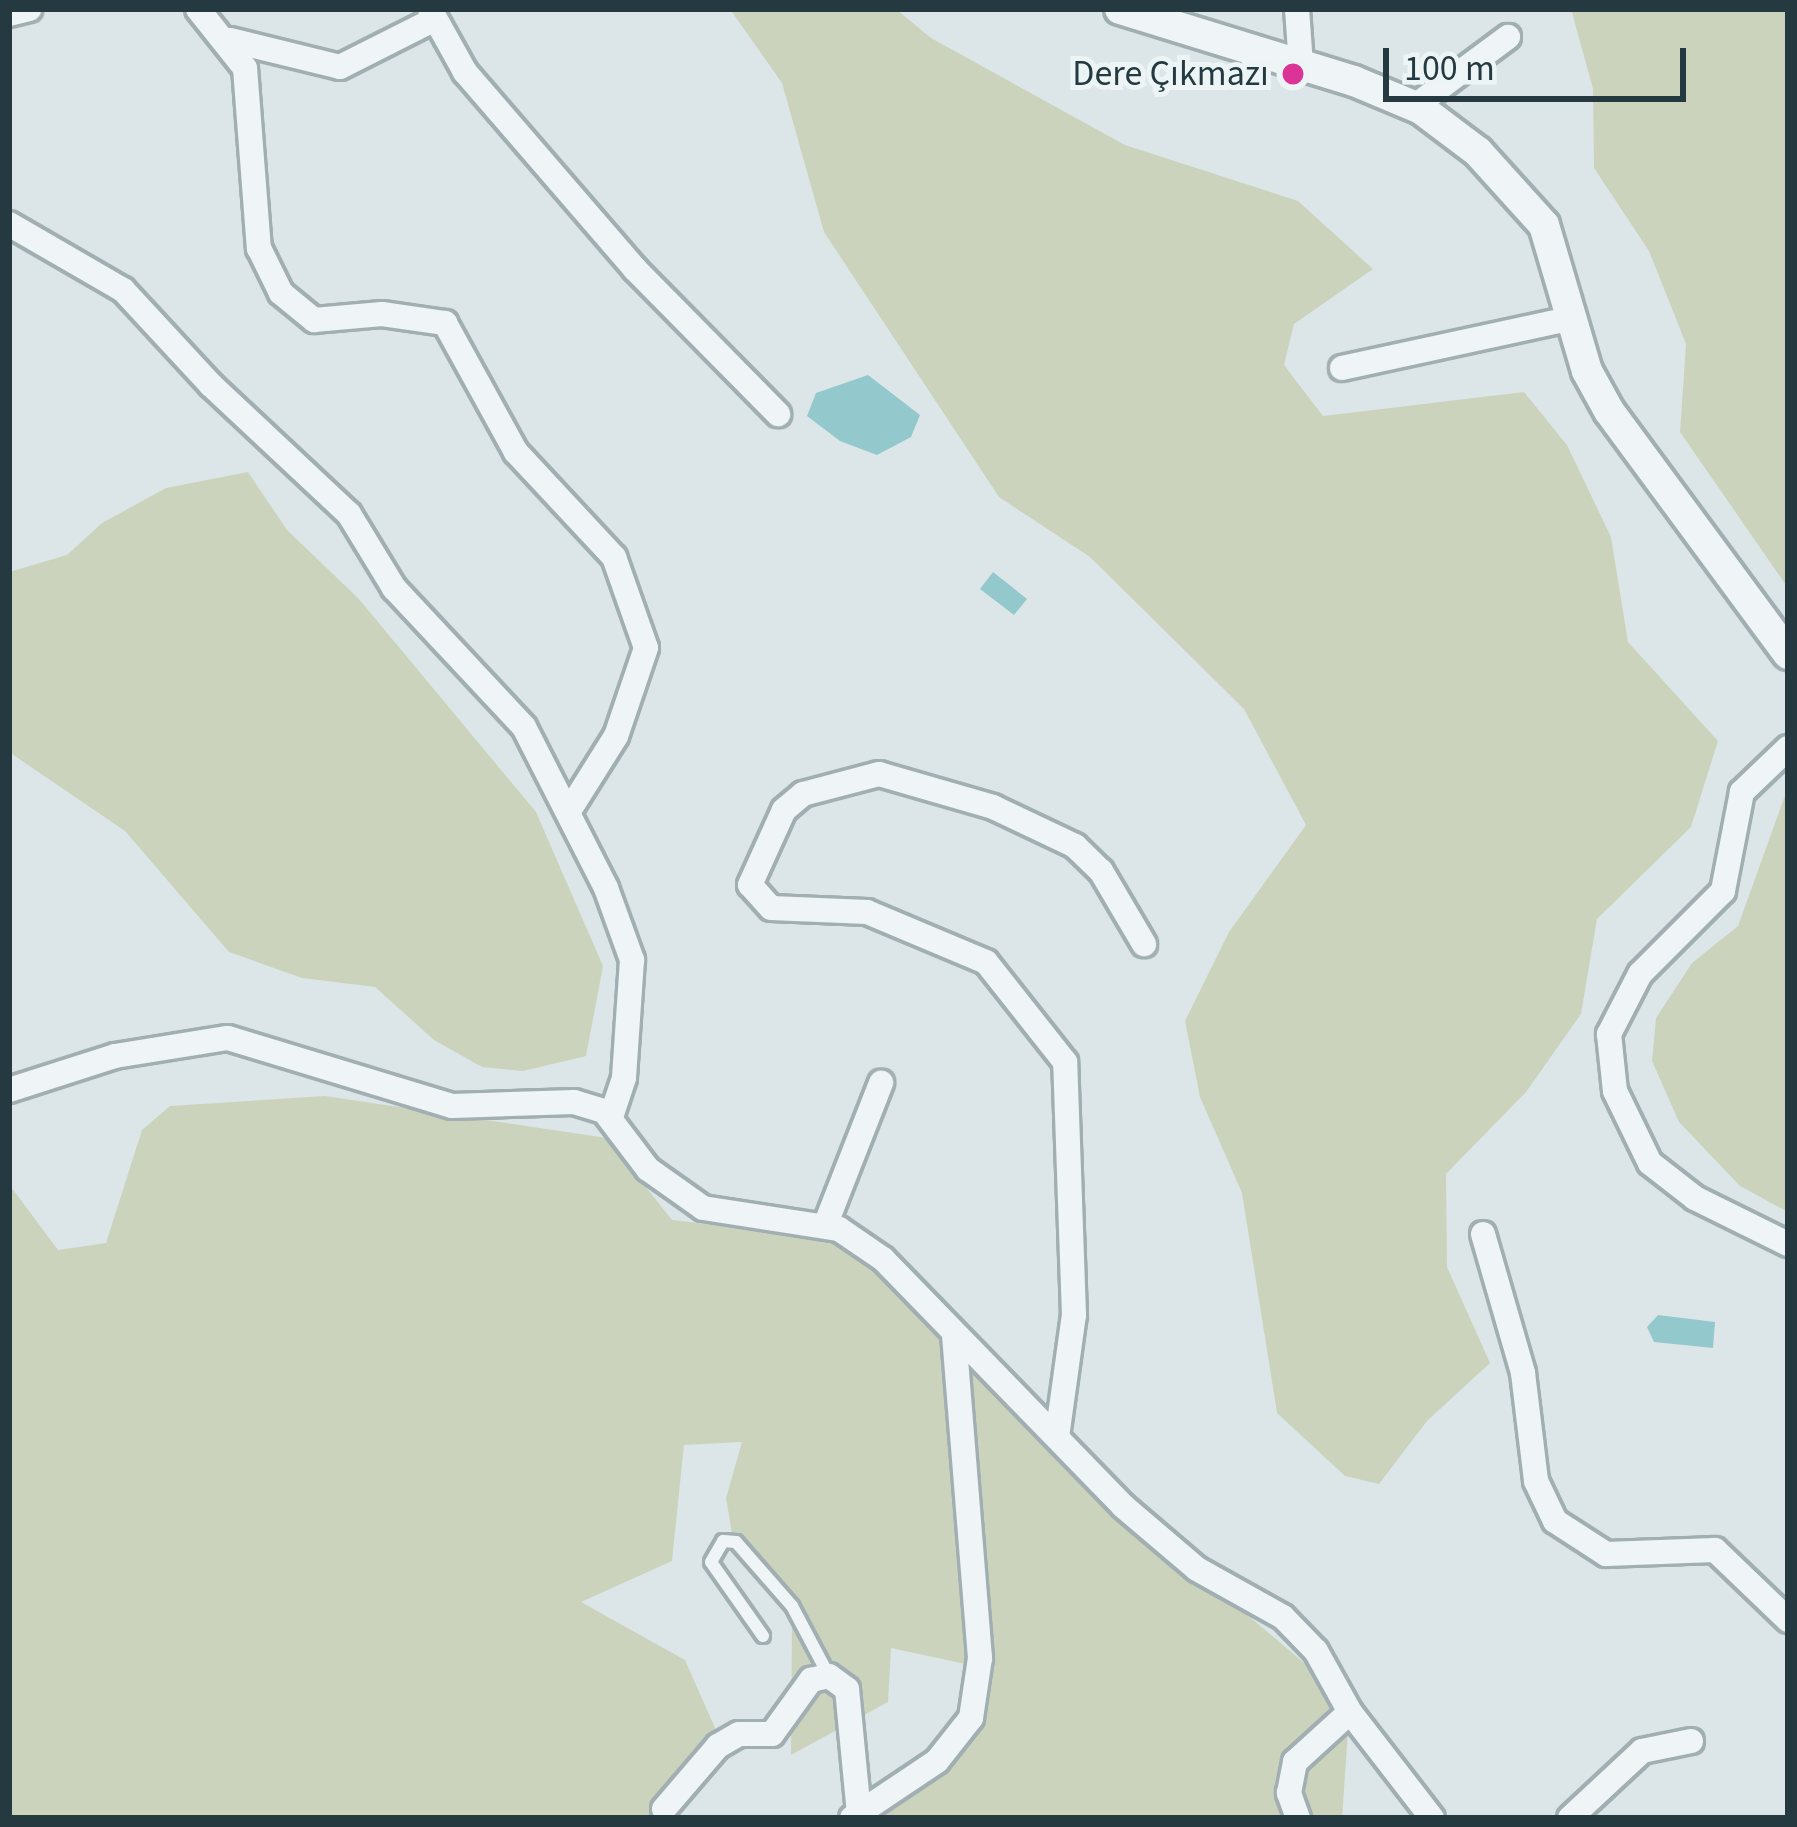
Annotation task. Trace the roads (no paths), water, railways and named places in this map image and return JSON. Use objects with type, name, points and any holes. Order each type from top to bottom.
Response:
[{"type":"street","points":[[199,9],[230,40],[245,68],[259,248],[281,293],[314,320],[382,314],[445,322],[516,452],[593,530],[637,606],[646,648],[637,692],[569,811]]},
{"type":"street","points":[[1120,9],[1415,106],[1478,152],[1544,225],[1587,371],[1609,411],[1788,654]]},
{"type":"street","points":[[1297,9],[1301,65]]},
{"type":"street","points":[[230,40],[340,67],[431,14],[465,72],[634,269],[778,414]]},
{"type":"street","points":[[1415,106],[1508,37]]},
{"type":"street","points":[[9,224],[123,290],[349,514],[394,588],[524,728],[569,811],[632,960],[624,1078],[610,1118]]},
{"type":"street","points":[[1342,368],[1574,318]]},
{"type":"street","points":[[1788,748],[1742,792],[1723,891],[1640,974],[1610,1034],[1615,1091],[1650,1162],[1695,1198],[1788,1244]]},
{"type":"street","points":[[1057,1437],[1074,1315],[1065,1062],[986,962],[867,912],[771,908],[750,885],[784,810],[803,794],[879,774],[993,807],[1075,846],[1101,871],[1144,944]]},
{"type":"street","points":[[9,1090],[116,1056],[228,1038],[401,1096],[452,1106],[574,1102],[610,1118],[648,1169],[703,1208],[825,1226],[884,1258],[1057,1437],[1197,1569],[1283,1617],[1316,1651],[1350,1712],[1432,1818]]},
{"type":"street","points":[[825,1226],[881,1082]]},
{"type":"street","points":[[1483,1234],[1523,1373],[1536,1481],[1556,1521],[1606,1554],[1715,1550],[1788,1620]]},
{"type":"street","points":[[664,1809],[718,1746],[739,1734],[772,1734],[811,1680],[829,1676],[847,1690],[855,1816],[938,1761],[971,1718],[980,1658],[954,1334]]},
{"type":"street","points":[[1298,1818],[1289,1793],[1295,1762],[1350,1712]]},
{"type":"street","points":[[1570,1818],[1642,1751],[1691,1742]]},
{"type":"lane","points":[[763,1636],[711,1562],[723,1541],[736,1542],[792,1606],[829,1676]]},
{"type":"water","points":[[868,375],[920,415],[911,437],[877,455],[840,441],[807,416],[816,393]]},
{"type":"water","points":[[993,572],[1027,599],[1014,615],[980,589]]},
{"type":"water","points":[[1658,1315],[1715,1322],[1713,1348],[1654,1342],[1647,1327]]},
{"type":"place","name":"Dere Çıkmazı","points":[[1293,74]]}]
